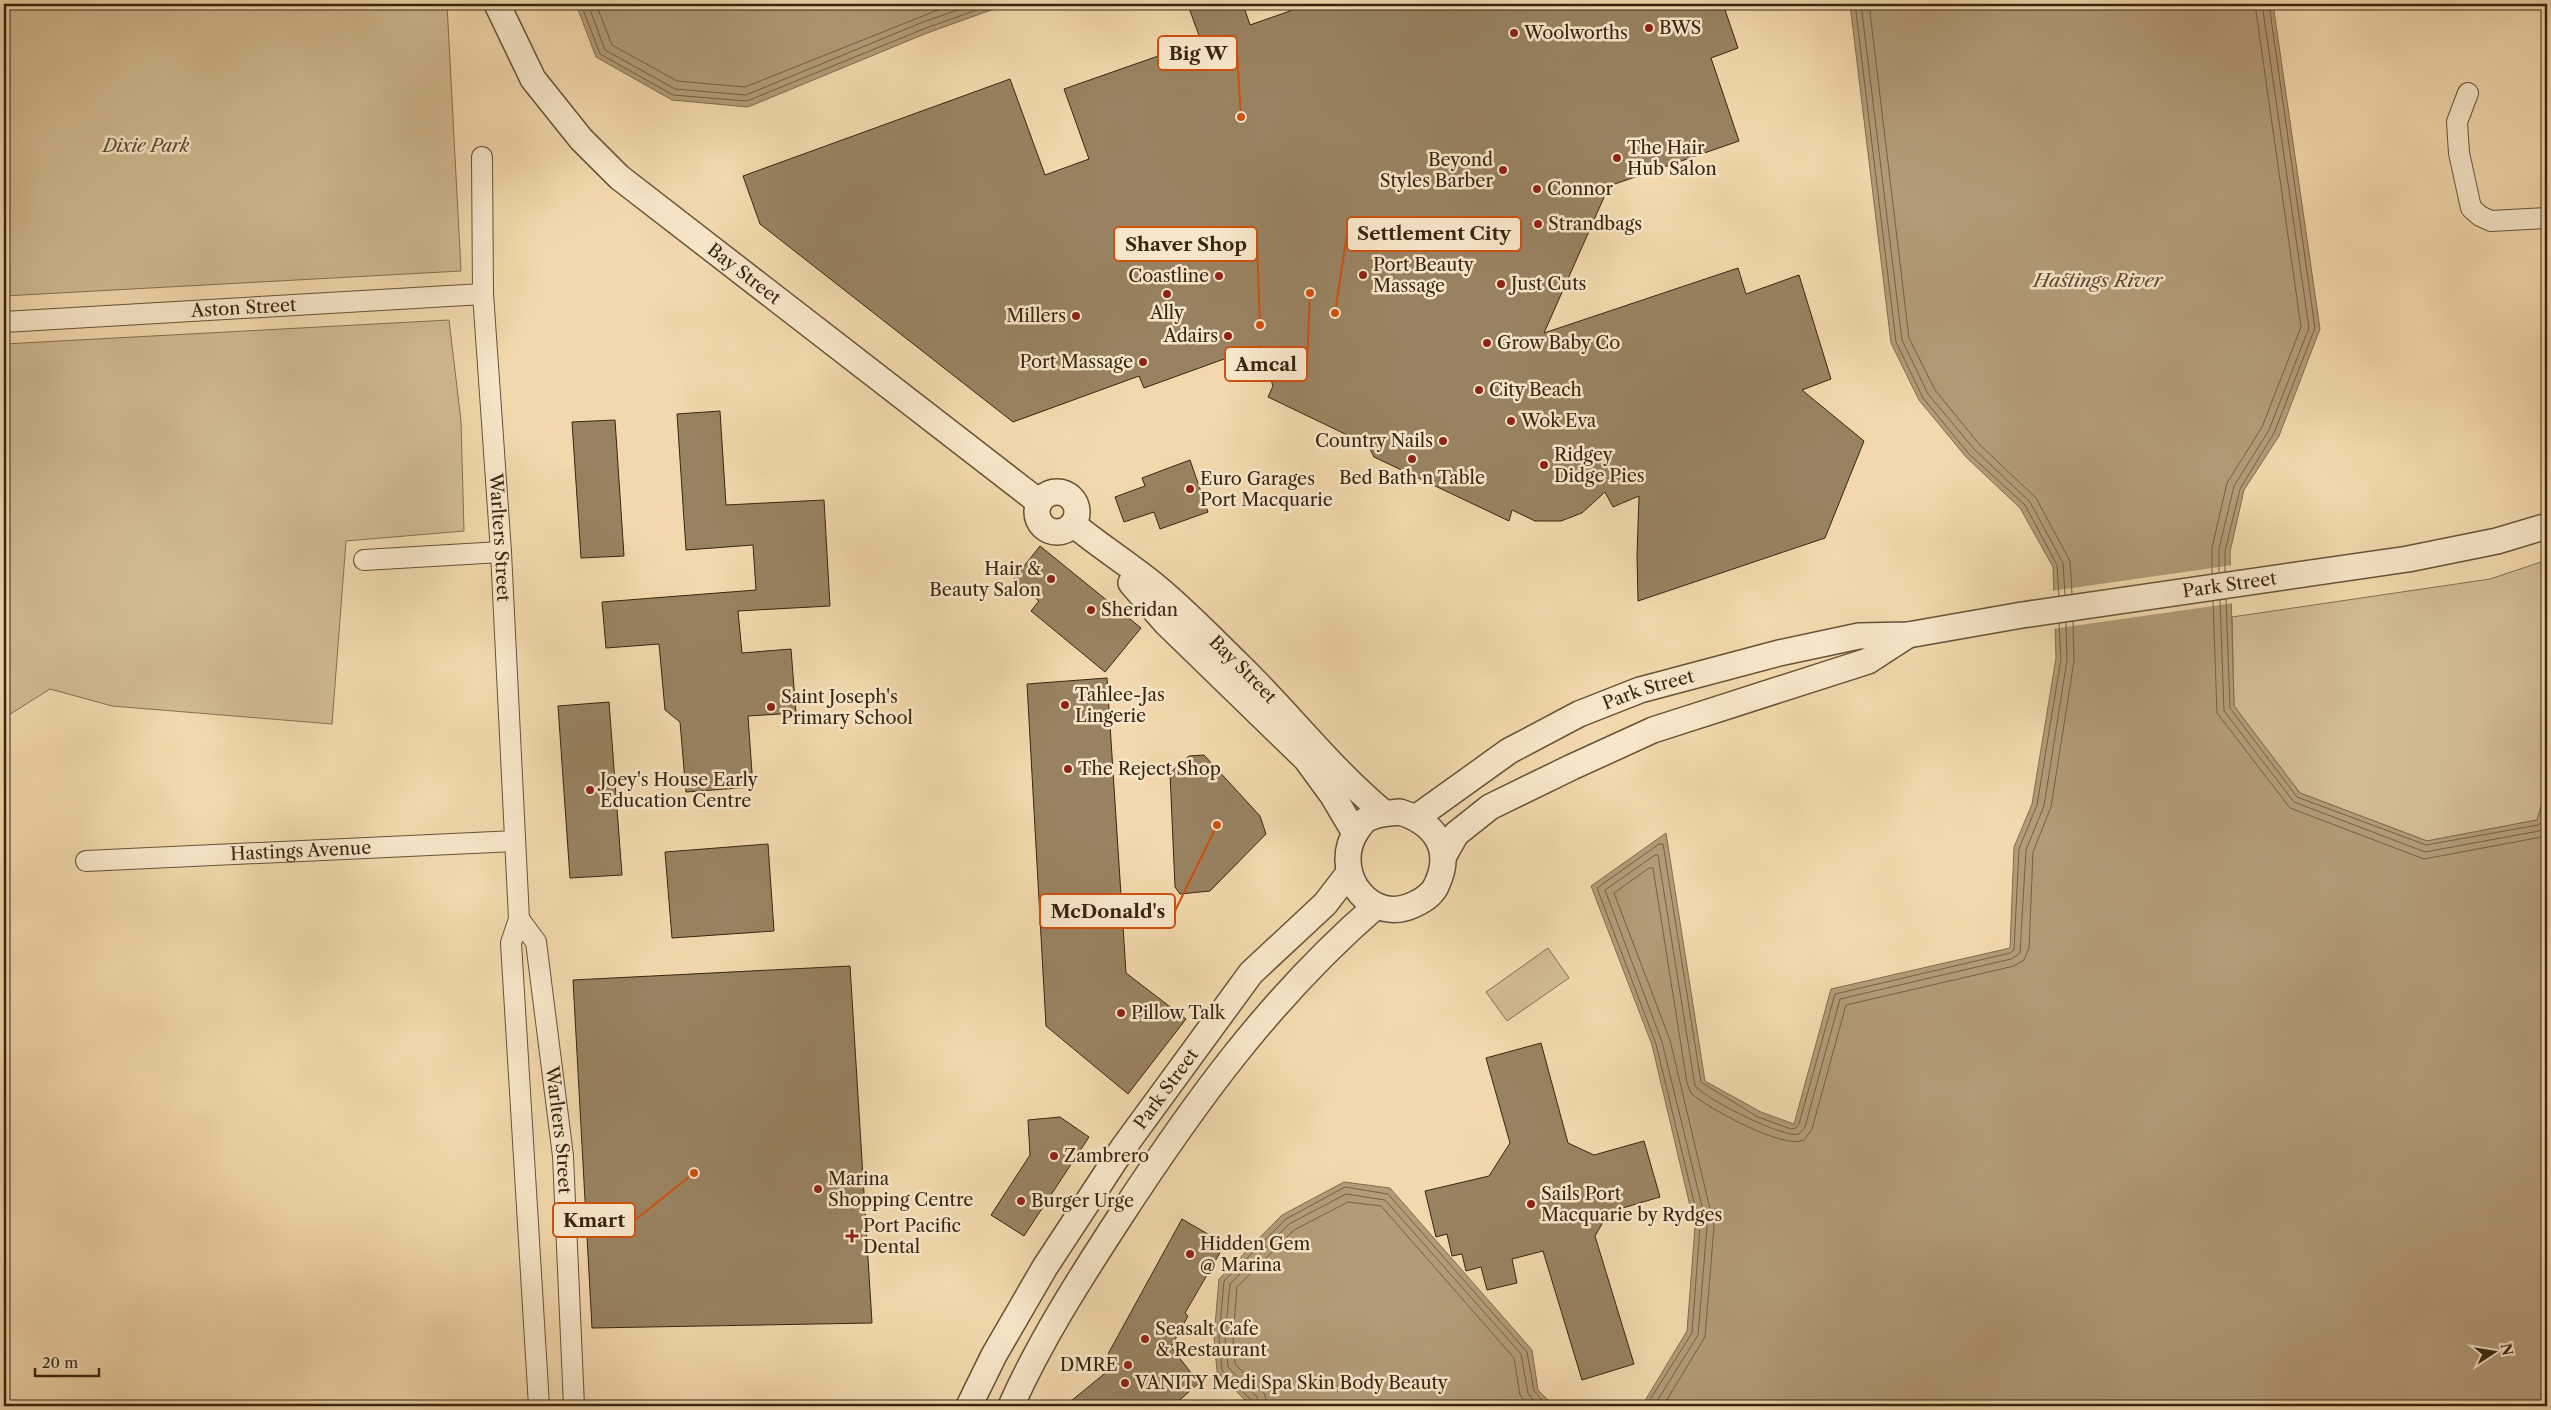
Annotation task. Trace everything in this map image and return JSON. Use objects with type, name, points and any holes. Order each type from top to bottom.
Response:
[{"type":"street","name":"Bay Street","points":[[497,4],[533,79],[581,139],[619,177],[1039,502],[1036,513],[1039,521],[1050,532],[1082,531],[1150,582],[1291,719],[1342,776],[1384,813]]},
{"type":"street","points":[[2468,93],[2457,122],[2459,153],[2471,208],[2480,216],[2491,221],[2547,218]]},
{"type":"street","name":"Warlters Street","points":[[482,157],[483,294],[501,552],[519,918],[511,943],[539,1406]]},
{"type":"street","name":"Aston Street","points":[[4,322],[483,294]]},
{"type":"street","name":"Park Street","points":[[1417,817],[1509,751],[1579,714],[1640,690],[1780,653],[1859,636],[1908,635],[2022,615],[2408,559],[2497,541],[2547,526]]},
{"type":"street","name":"Bay Street","points":[[1082,531],[1166,623],[1306,759],[1334,796],[1355,833]]},
{"type":"street","points":[[364,560],[501,552]]},
{"type":"street","name":"Park Street","points":[[1443,857],[1456,834],[1490,807],[1572,767],[1662,727],[1868,661],[1908,635]]},
{"type":"street","points":[[1400,812],[1417,817],[1430,827],[1440,841],[1443,857],[1442,874],[1436,888],[1424,900],[1409,908],[1392,910],[1376,906],[1361,895],[1349,873],[1347,865],[1348,848],[1355,833],[1366,819],[1384,813],[1400,812]]},
{"type":"street","name":"Hastings Avenue","points":[[86,861],[514,841]]},
{"type":"street","name":"Park Street","points":[[969,1406],[994,1355],[1045,1268],[1123,1148],[1251,972],[1326,904],[1349,873]]},
{"type":"street","name":"Park Street","points":[[1010,1406],[1031,1363],[1077,1283],[1152,1167],[1213,1082],[1304,972],[1376,906]]},
{"type":"street","name":"Warlters Street","points":[[519,918],[536,942],[563,1156],[574,1406]]},
{"type":"green space","name":"Dixie Park","points":[[4,4],[447,4],[461,271],[4,296]]},
{"type":"green space","points":[[449,320],[461,421],[464,531],[346,541],[332,724],[112,706],[50,689],[4,718],[4,344]]},
{"type":"green space","points":[[2547,560],[2547,785],[2537,820],[2427,841],[2300,793],[2234,706],[2232,617],[2490,579]]},
{"type":"green space","points":[[1548,948],[1569,978],[1507,1021],[1486,992]]},
{"type":"water","points":[[576,4],[1008,4],[927,33],[748,107],[672,100],[596,57]]},
{"type":"water","name":"Hastings River","points":[[1850,4],[2273,4],[2320,329],[2279,436],[2244,490],[2230,552],[2234,706],[2300,793],[2427,841],[2537,820],[2547,785],[2547,1406],[1639,1406],[1646,1399],[1687,1331],[1695,1227],[1652,1045],[1591,886],[1666,833],[1705,1081],[1761,1112],[1794,1124],[1831,989],[2010,948],[2014,847],[2032,804],[2056,658],[2053,567],[2020,508],[1966,457],[1919,400],[1891,343]]},
{"type":"water","points":[[1344,1182],[1390,1188],[1532,1350],[1538,1390],[1554,1406],[1251,1406],[1217,1372],[1214,1337],[1219,1279],[1282,1215]]},
{"type":"pier","points":[[2233,565],[2234,603],[2052,629],[2051,591]]},
{"type":"building","points":[[1200,4],[1243,4],[1250,25],[1290,11],[1287,4],[1723,4],[1738,48],[1711,58],[1739,141],[1609,186],[1544,333],[1738,268],[1746,294],[1799,275],[1831,379],[1802,390],[1864,441],[1825,538],[1638,601],[1639,496],[1613,507],[1605,492],[1582,513],[1561,521],[1535,521],[1512,510],[1509,521],[1374,457],[1368,445],[1268,397],[1273,386],[1260,346],[1144,388],[1139,376],[1013,422],[760,224],[743,176],[1010,79],[1045,175],[1089,159],[1064,89],[1201,41],[1189,8]]},
{"type":"building","points":[[720,411],[726,505],[824,500],[830,606],[738,611],[742,653],[791,649],[796,713],[748,716],[753,787],[686,792],[680,722],[665,710],[659,644],[606,648],[602,602],[756,590],[753,545],[686,550],[677,414]]},
{"type":"building","points":[[615,420],[624,556],[581,558],[572,422]]},
{"type":"building","points":[[1190,460],[1208,512],[1160,529],[1154,512],[1124,522],[1115,497],[1145,486],[1142,478]]},
{"type":"building","points":[[1040,546],[1141,628],[1105,672],[1031,611],[1039,601],[1013,580]]},
{"type":"building","points":[[1107,678],[1126,973],[1186,1019],[1128,1094],[1046,1026],[1027,684]]},
{"type":"building","name":"Joey's House Early Education Centre","points":[[609,702],[622,875],[570,878],[558,706]]},
{"type":"building","points":[[1204,755],[1260,816],[1266,834],[1210,891],[1180,894],[1175,887],[1170,773],[1189,756]]},
{"type":"building","points":[[768,844],[774,931],[672,938],[665,852]]},
{"type":"building","points":[[850,966],[872,1323],[592,1328],[573,980]]},
{"type":"building","name":"Sails Port Macquarie by Rydges","points":[[1541,1043],[1568,1143],[1594,1155],[1644,1141],[1660,1197],[1609,1212],[1595,1236],[1634,1364],[1582,1380],[1543,1251],[1512,1259],[1517,1283],[1487,1290],[1481,1267],[1466,1271],[1462,1254],[1452,1256],[1447,1234],[1436,1237],[1425,1191],[1489,1176],[1510,1143],[1486,1058]]},
{"type":"building","points":[[1060,1117],[1089,1137],[1024,1236],[991,1215],[1030,1155],[1028,1120]]},
{"type":"building","points":[[1182,1219],[1225,1244],[1185,1313],[1188,1316],[1171,1347],[1199,1383],[1173,1406],[1065,1406],[1115,1365],[1108,1354]]},
{"type":"place","name":"BWS","points":[[1649,28]]},
{"type":"place","name":"Woolworths","points":[[1514,33]]},
{"type":"place","name":"Big W","points":[[1241,117]]},
{"type":"place","name":"The Hair Hub Salon","points":[[1617,158]]},
{"type":"place","name":"Beyond Styles Barber","points":[[1503,170]]},
{"type":"place","name":"Connor","points":[[1537,189]]},
{"type":"place","name":"Strandbags","points":[[1538,224]]},
{"type":"place","name":"Port Beauty Massage","points":[[1363,275]]},
{"type":"place","name":"Coastline","points":[[1219,276]]},
{"type":"place","name":"Just Cuts","points":[[1501,284]]},
{"type":"place","name":"Amcal","points":[[1310,293]]},
{"type":"place","name":"Ally","points":[[1167,294]]},
{"type":"place","name":"Settlement City","points":[[1335,313]]},
{"type":"place","name":"Millers","points":[[1076,316]]},
{"type":"place","name":"Shaver Shop","points":[[1260,325]]},
{"type":"place","name":"Adairs","points":[[1228,336]]},
{"type":"place","name":"Grow Baby Co","points":[[1487,343]]},
{"type":"place","name":"Port Massage","points":[[1143,362]]},
{"type":"place","name":"City Beach","points":[[1479,390]]},
{"type":"place","name":"Wok Eva","points":[[1511,421]]},
{"type":"place","name":"Country Nails","points":[[1443,441]]},
{"type":"place","name":"Bed Bath n Table","points":[[1412,459]]},
{"type":"place","name":"Ridgey Didge Pies","points":[[1544,465]]},
{"type":"place","name":"Euro Garages Port Macquarie","points":[[1190,489]]},
{"type":"place","name":"Hair & Beauty Salon","points":[[1051,579]]},
{"type":"place","name":"Sheridan","points":[[1091,610]]},
{"type":"place","name":"Tahlee-Jas Lingerie","points":[[1065,705]]},
{"type":"place","name":"Saint Joseph's Primary School","points":[[771,707]]},
{"type":"place","name":"The Reject Shop","points":[[1068,769]]},
{"type":"place","name":"Joey's House Early Education Centre","points":[[590,790]]},
{"type":"place","name":"McDonald's","points":[[1217,825]]},
{"type":"place","name":"Pillow Talk","points":[[1121,1013]]},
{"type":"place","name":"Zambrero","points":[[1054,1156]]},
{"type":"place","name":"Kmart","points":[[694,1173]]},
{"type":"place","name":"Marina Shopping Centre","points":[[818,1189]]},
{"type":"place","name":"Burger Urge","points":[[1021,1201]]},
{"type":"place","name":"Sails Port Macquarie by Rydges","points":[[1531,1204]]},
{"type":"place","name":"Port Pacific Dental","points":[[852,1236]]},
{"type":"place","name":"Hidden Gem @ Marina","points":[[1190,1254]]},
{"type":"place","name":"Seasalt Cafe & Restaurant","points":[[1145,1339]]},
{"type":"place","name":"DMRE","points":[[1128,1365]]},
{"type":"place","name":"VANITY Medi Spa Skin Body Beauty","points":[[1125,1383]]}]
